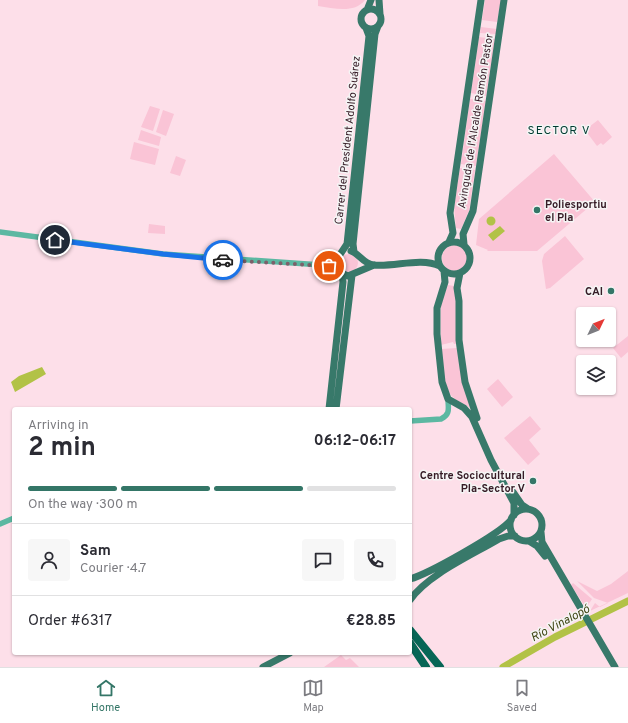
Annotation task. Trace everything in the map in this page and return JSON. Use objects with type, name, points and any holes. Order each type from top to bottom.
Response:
[{"type":"highway","points":[[412,633],[440,667]]},
{"type":"highway","points":[[412,646],[425,665]]},
{"type":"main road","points":[[367,10],[371,0]]},
{"type":"main road","points":[[379,0],[381,20],[378,26],[372,30],[366,28],[360,20],[362,13],[367,10],[374,9],[380,14]]},
{"type":"main road","name":"Avinguda de l'Alcalde Ramón Pastor","points":[[449,242],[453,233],[450,213],[481,0]]},
{"type":"main road","name":"Avinguda de l'Alcalde Ramón Pastor","points":[[464,244],[463,234],[473,211],[504,0]]},
{"type":"main road","name":"Carrer del President Adolfo Suárez","points":[[357,255],[353,244],[367,106],[375,37],[378,26]]},
{"type":"main road","name":"Carrer del President Adolfo Suárez","points":[[341,252],[347,244],[348,236],[370,36],[366,28]]},
{"type":"main road","points":[[330,407],[343,282],[342,274],[336,266],[336,258],[341,252],[347,250],[357,255],[368,264],[374,265],[425,262],[442,268],[452,274],[460,273],[468,267],[470,262],[470,252],[464,244],[449,242],[441,249],[439,254],[425,262]]},
{"type":"main road","points":[[439,254],[445,282],[437,308],[437,334],[442,382],[448,399],[464,408],[472,417],[491,460],[514,503],[511,529],[515,536],[537,546],[544,554],[579,610]]},
{"type":"main road","points":[[336,407],[354,274],[361,265],[357,255]]},
{"type":"main road","points":[[342,274],[354,274],[374,265]]},
{"type":"main road","points":[[460,273],[457,288],[459,301],[459,340],[466,387],[473,410],[498,465],[517,498],[528,509],[536,513],[541,519],[541,540],[610,667]]},
{"type":"main road","points":[[412,578],[430,570],[501,530],[520,510],[528,509]]},
{"type":"main road","points":[[528,541],[536,538],[541,532]]},
{"type":"main road","points":[[412,597],[418,589],[435,576],[503,537],[515,536]]},
{"type":"main road","points":[[594,636],[615,667]]},
{"type":"main road","points":[[263,667],[286,655]]},
{"type":"street","points":[[0,232],[82,244],[216,259],[336,266]]},
{"type":"street","points":[[412,421],[445,418],[449,410],[448,399]]},
{"type":"street","points":[[0,524],[12,519]]},
{"type":"shaded area","points":[[318,0],[365,0],[350,9],[337,9],[318,6]]},
{"type":"shaded area","points":[[485,0],[501,0],[497,22],[482,20]]},
{"type":"shaded area","points":[[481,27],[497,29],[496,34],[480,33]]},
{"type":"shaded area","points":[[479,37],[495,39],[486,96],[471,93]]},
{"type":"shaded area","points":[[470,99],[486,101],[476,166],[461,164]]},
{"type":"shaded area","points":[[150,106],[160,109],[153,131],[141,127]]},
{"type":"shaded area","points":[[163,110],[174,114],[166,136],[156,132]]},
{"type":"shaded area","points":[[598,120],[612,137],[603,145],[601,143],[597,146],[585,130]]},
{"type":"shaded area","points":[[141,130],[161,137],[159,146],[138,140]]},
{"type":"shaded area","points":[[134,142],[159,149],[155,165],[130,159]]},
{"type":"shaded area","name":"Poliesportiu el Pla","points":[[554,154],[595,202],[537,251],[487,251],[488,250],[476,245],[479,219]]},
{"type":"shaded area","points":[[176,156],[186,160],[180,176],[170,173]]},
{"type":"shaded area","points":[[460,168],[475,170],[469,211],[461,229],[456,228],[454,207]]},
{"type":"shaded area","points":[[489,217],[493,217],[495,221],[493,225],[489,225],[487,223],[487,219]]},
{"type":"shaded area","points":[[149,224],[165,226],[165,234],[148,233]]},
{"type":"shaded area","points":[[500,226],[505,231],[493,241],[488,235]]},
{"type":"shaded area","points":[[565,236],[584,259],[550,288],[546,289],[542,261],[544,254]]},
{"type":"shaded area","points":[[455,245],[464,249],[468,258],[464,267],[455,271],[446,267],[442,258],[446,249]]},
{"type":"shaded area","points":[[349,254],[355,257],[358,263],[355,269],[349,272],[343,269],[340,263],[343,257]]},
{"type":"shaded area","points":[[448,285],[454,286],[457,302],[456,344],[453,342],[441,345],[441,303]]},
{"type":"shaded area","points":[[628,336],[628,352],[621,358],[613,348]]},
{"type":"shaded area","points":[[457,348],[470,408],[457,401],[450,394],[445,382],[441,349]]},
{"type":"shaded area","points":[[42,367],[46,374],[15,392],[11,382],[19,376]]},
{"type":"shaded area","points":[[498,379],[513,397],[502,407],[487,389]]},
{"type":"shaded area","points":[[530,416],[541,429],[529,440],[540,454],[528,465],[504,438]]},
{"type":"shaded area","points":[[628,571],[628,593],[607,603],[594,598],[577,581],[597,591],[611,584]]},
{"type":"shaded area","points":[[573,583],[592,599],[586,608],[571,585]]},
{"type":"shaded area","points":[[595,603],[599,607],[590,611]]},
{"type":"shaded area","points":[[341,655],[346,660],[350,658],[359,667],[324,667]]},
{"type":"waterway","name":"Río Vinalopó","points":[[503,667],[555,637],[628,601]]},
{"type":"way so far","points":[[223,260],[329,266]]},
{"type":"place","name":"Poliesportiu el Pla","points":[[537,210]]},
{"type":"place","name":"CAI","points":[[611,291]]},
{"type":"place","name":"Centre Sociocultural Pla-Sector V","points":[[533,481]]},
{"type":"district","name":"SECTOR V","points":[[559,130]]},
{"type":"route","points":[[55,240],[223,260]]}]
